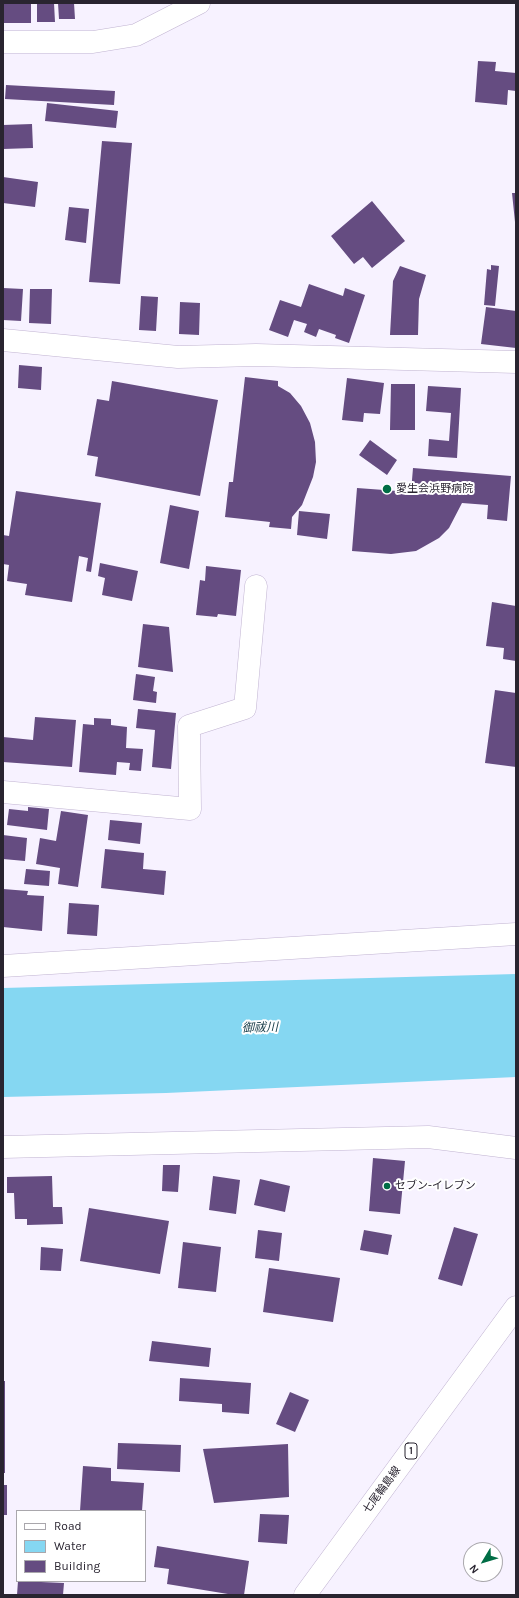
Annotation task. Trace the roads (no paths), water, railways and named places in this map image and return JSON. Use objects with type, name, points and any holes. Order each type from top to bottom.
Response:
[{"type":"street","points":[[3,42],[93,42],[136,35],[198,4]]},
{"type":"street","points":[[3,340],[178,357],[256,355],[516,362]]},
{"type":"street","points":[[3,792],[190,809],[189,726],[245,708],[256,586]]},
{"type":"street","points":[[3,966],[516,934]]},
{"type":"street","points":[[3,1147],[428,1137],[516,1148]]},
{"type":"street","name":"七尾輪島線","points":[[305,1595],[516,1307]]},
{"type":"water","name":"御祓川","points":[[516,974],[516,1077],[166,1093],[3,1097],[3,988]]},
{"type":"place","name":"愛生会浜野病院","points":[[387,489]]},
{"type":"place","name":"セブン-イレブン","points":[[387,1186]]}]
